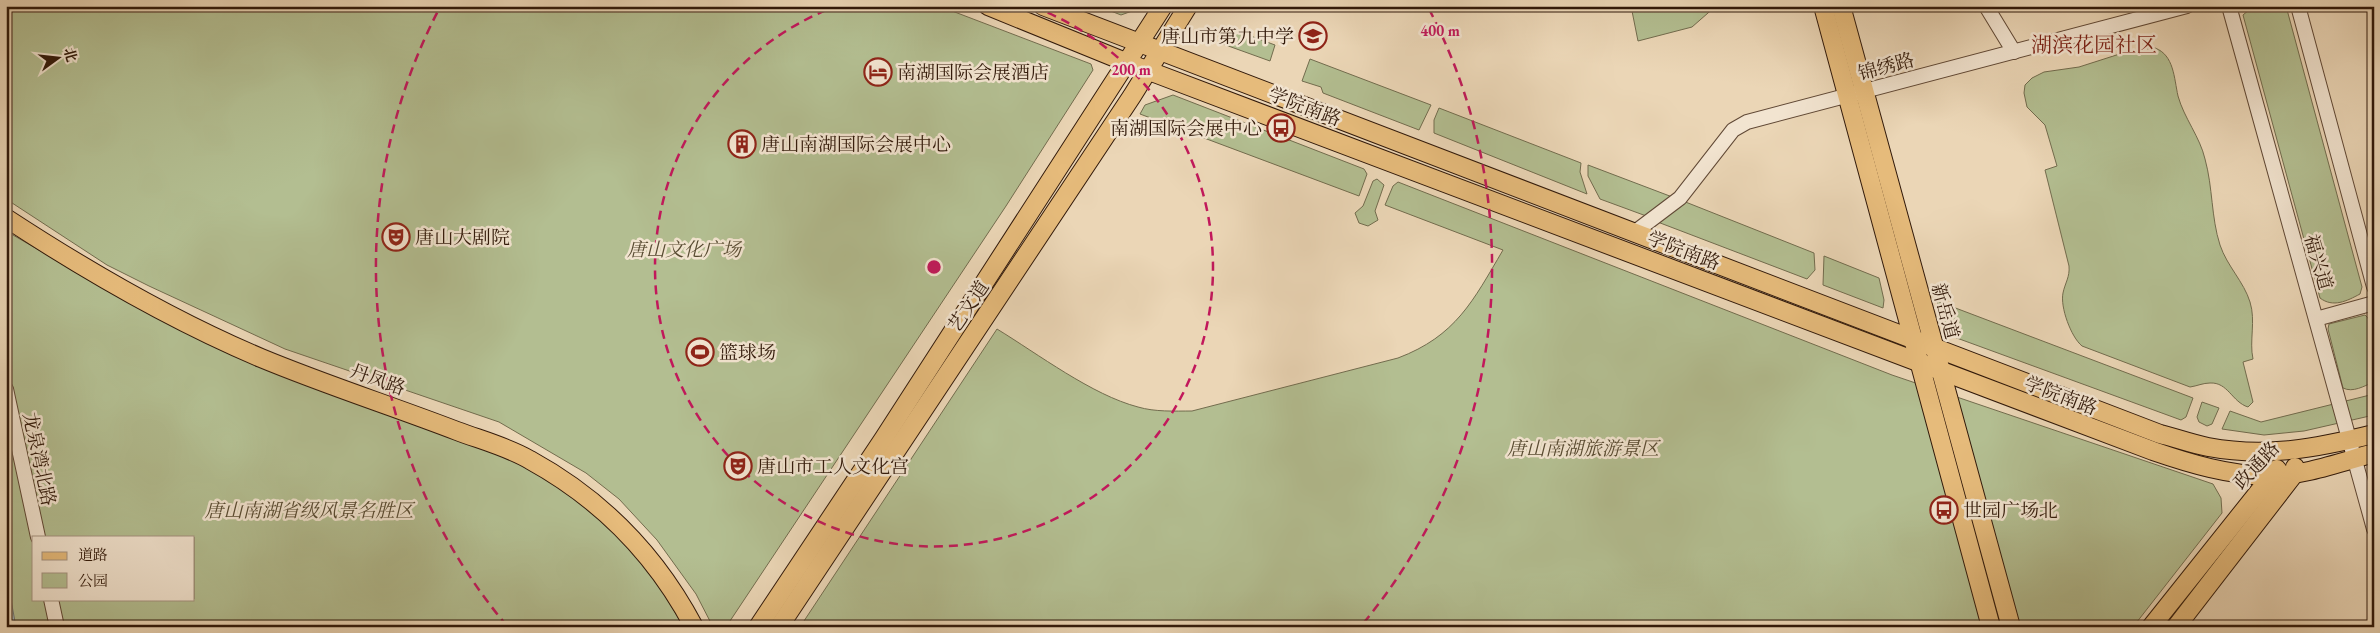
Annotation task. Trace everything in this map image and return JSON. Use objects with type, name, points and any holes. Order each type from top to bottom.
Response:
[{"type":"main road","name":"学院南路","points":[[988,6],[1128,62],[2119,440],[2194,464],[2230,473],[2270,476],[2374,453]]},
{"type":"main road","name":"学院南路","points":[[1043,6],[2168,436],[2207,447],[2256,452],[2296,451],[2374,434]]},
{"type":"main road","name":"艺文道","points":[[779,627],[1163,6]]},
{"type":"main road","name":"艺文道","points":[[758,627],[903,426],[1149,70],[1188,6]]},
{"type":"main road","points":[[1822,6],[1991,627]]},
{"type":"main road","name":"新岳道","points":[[1841,6],[2011,627]]},
{"type":"main road","name":"丹凤路","points":[[6,218],[95,274],[178,320],[308,376],[528,458],[579,491],[599,506],[624,530],[645,552],[665,578],[694,627]]},
{"type":"main road","name":"政通路","points":[[2176,627],[2295,472],[2296,451]]},
{"type":"main road","name":"政通路","points":[[2151,627],[2270,476],[2296,451]]},
{"type":"street","points":[[1986,6],[2014,52]]},
{"type":"street","name":"锦绣路","points":[[1635,232],[1680,198],[1734,130],[1747,122],[2187,6]]},
{"type":"street","name":"福兴道","points":[[2229,6],[2374,529]]},
{"type":"street","points":[[2298,6],[2374,288]]},
{"type":"street","points":[[2316,319],[2374,303]]},
{"type":"street","name":"龙泉湾北路","points":[[6,389],[38,536]]},
{"type":"street","points":[[51,600],[57,627]]},
{"type":"green space","name":"唐山文化广场","points":[[6,6],[939,6],[1091,64],[1093,70],[1006,206],[726,627],[713,627],[696,594],[657,540],[619,499],[586,473],[499,422],[285,349],[149,286],[107,265],[6,199]]},
{"type":"green space","points":[[1098,6],[1146,6],[1121,15]]},
{"type":"green space","points":[[1631,6],[1716,6],[1692,27],[1638,41]]},
{"type":"green space","points":[[2262,6],[2286,6],[2362,287],[2360,294],[2340,302],[2330,303],[2320,298],[2243,15],[2250,9]]},
{"type":"green space","points":[[1226,27],[1275,45],[1270,61],[1220,43]]},
{"type":"green space","points":[[2155,48],[2161,51],[2170,62],[2178,96],[2203,151],[2220,245],[2244,288],[2252,309],[2253,359],[2243,362],[2253,402],[2248,407],[2238,401],[2226,389],[2216,384],[2207,383],[2190,387],[2082,346],[2070,329],[2065,314],[2063,293],[2069,266],[2045,170],[2057,166],[2045,125],[2027,107],[2024,93],[2025,85],[2032,78],[2044,72],[2079,67],[2129,51]]},
{"type":"green space","points":[[1310,59],[1431,105],[1419,130],[1323,93],[1321,87],[1302,81]]},
{"type":"green space","points":[[1173,95],[1364,169],[1367,174],[1359,196],[1140,114],[1145,105]]},
{"type":"green space","points":[[1439,108],[1581,163],[1580,172],[1587,194],[1434,133],[1434,120]]},
{"type":"green space","points":[[1588,165],[1675,198],[1649,217],[1600,199],[1588,176]]},
{"type":"green space","points":[[1377,179],[1384,185],[1375,211],[1378,220],[1368,226],[1359,223],[1355,213],[1363,206],[1373,181]]},
{"type":"green space","name":"唐山南湖旅游景区","points":[[1398,182],[1892,375],[2213,484],[2221,498],[2222,513],[2133,627],[800,627],[997,329],[1084,384],[1102,393],[1138,407],[1171,411],[1192,411],[1398,358],[1435,339],[1449,328],[1472,301],[1503,250],[1385,205],[1393,186]]},
{"type":"green space","points":[[1683,201],[1814,253],[1815,270],[1807,279],[1655,221]]},
{"type":"green space","name":"唐山南湖省级风景名胜区","points":[[6,231],[153,316],[493,451],[553,483],[585,506],[627,547],[652,577],[683,627],[6,627]]},
{"type":"green space","points":[[1824,256],[1879,278],[1884,300],[1883,308],[1823,285]]},
{"type":"green space","points":[[1937,301],[2193,398],[2186,417],[2181,420],[1954,337],[1944,328]]},
{"type":"green space","points":[[2365,315],[2372,327],[2374,336],[2374,382],[2351,390],[2343,388],[2328,329],[2329,324]]},
{"type":"green space","points":[[2374,394],[2374,415],[2304,431],[2264,435],[2222,429],[2230,411],[2261,422]]},
{"type":"green space","points":[[2202,402],[2219,408],[2212,424],[2207,426],[2199,422],[2197,417]]},
{"type":"water","points":[[6,573],[16,627],[6,627]]},
{"type":"place","name":"唐山市第九中学","points":[[1313,36]]},
{"type":"place","name":"南湖国际会展酒店","points":[[878,72]]},
{"type":"place","name":"南湖国际会展中心","points":[[1281,128]]},
{"type":"place","name":"唐山南湖国际会展中心","points":[[742,144]]},
{"type":"place","name":"唐山大剧院","points":[[396,237]]},
{"type":"place","name":"篮球场","points":[[700,352]]},
{"type":"place","name":"唐山市工人文化宫","points":[[738,466]]},
{"type":"place","name":"世园广场北","points":[[1944,510]]},
{"type":"district","name":"湖滨花园社区","points":[[2094,45]]}]
